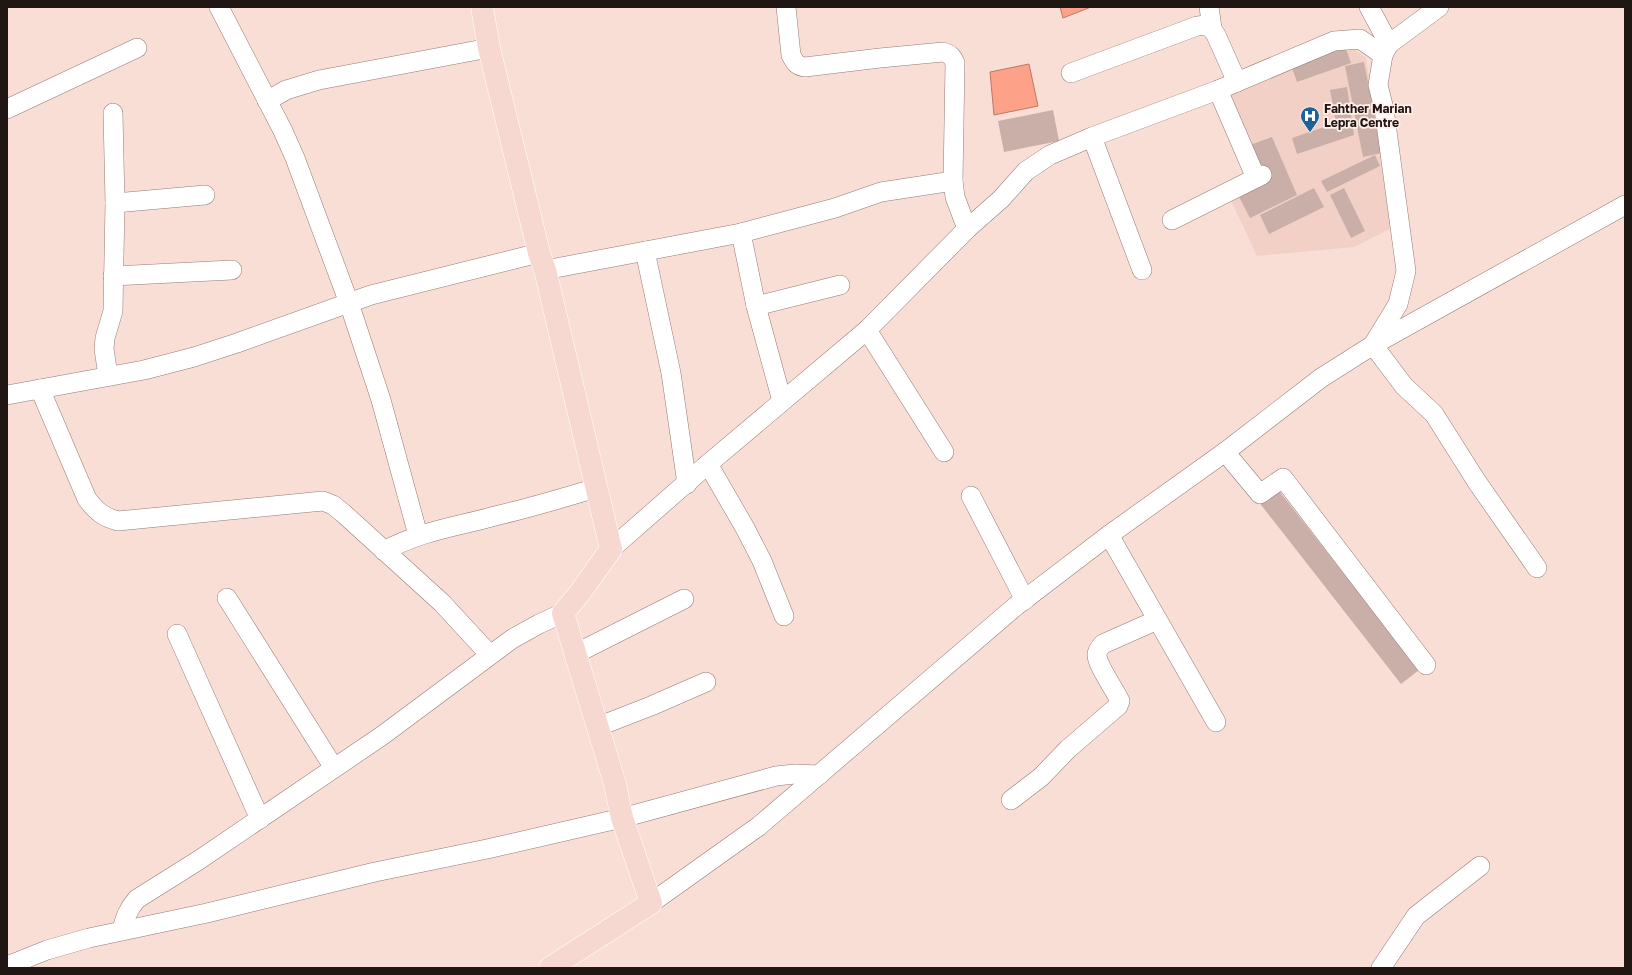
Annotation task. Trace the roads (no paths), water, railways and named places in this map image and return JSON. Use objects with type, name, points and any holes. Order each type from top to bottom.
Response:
[{"type":"main road","points":[[482,7],[489,48],[611,549],[579,594],[563,613],[615,784],[622,818],[651,903],[550,968]]},
{"type":"street","points":[[219,7],[295,158],[349,303],[381,400],[418,535]]},
{"type":"street","points":[[786,7],[791,55],[794,62],[799,66],[805,67],[943,52],[949,54],[955,63],[953,181],[955,197],[967,229]]},
{"type":"street","points":[[1209,7],[1212,28],[1237,82]]},
{"type":"street","points":[[1369,7],[1386,50],[1378,85],[1384,110],[1406,271],[1398,304],[1373,345]]},
{"type":"street","points":[[1386,50],[1439,7]]},
{"type":"street","points":[[1071,72],[1197,26],[1205,24],[1212,28]]},
{"type":"street","points":[[611,549],[687,484],[708,464],[867,330],[967,229],[1002,199],[1026,171],[1050,155],[1092,137],[1218,90],[1334,41],[1360,39],[1386,50]]},
{"type":"street","points":[[7,109],[137,48]]},
{"type":"street","points":[[267,101],[286,90],[319,80],[489,48]]},
{"type":"street","points":[[1172,220],[1259,177],[1218,90]]},
{"type":"street","points":[[108,376],[104,349],[105,338],[113,312],[115,203],[113,113]]},
{"type":"street","points":[[1092,137],[1142,270]]},
{"type":"street","points":[[7,395],[108,376],[194,357],[238,343],[371,294],[542,262],[645,251],[741,233],[835,208],[881,192],[953,181]]},
{"type":"street","points":[[115,203],[205,195]]},
{"type":"street","points":[[651,903],[759,826],[1025,600],[1109,535],[1225,452],[1321,378],[1373,345],[1625,205]]},
{"type":"street","points":[[741,233],[756,306],[782,401]]},
{"type":"street","points":[[645,251],[671,373],[687,484]]},
{"type":"street","points":[[113,276],[232,270]]},
{"type":"street","points":[[756,306],[840,285]]},
{"type":"street","points":[[867,330],[944,452]]},
{"type":"street","points":[[1373,345],[1404,386],[1434,414],[1477,482],[1537,568]]},
{"type":"street","points":[[40,389],[87,499],[95,511],[107,518],[118,521],[323,501],[333,505],[343,513],[442,603],[490,655]]},
{"type":"street","points":[[1225,452],[1260,494],[1283,478],[1426,666]]},
{"type":"street","points":[[708,464],[762,561],[784,616]]},
{"type":"street","points":[[384,551],[402,541],[418,535],[495,517],[596,488]]},
{"type":"street","points":[[971,496],[1025,600]]},
{"type":"street","points":[[1109,535],[1216,722]]},
{"type":"street","points":[[226,598],[334,768]]},
{"type":"street","points":[[575,654],[684,599]]},
{"type":"street","points":[[122,930],[128,910],[137,899],[260,819],[383,735],[512,639],[563,613]]},
{"type":"street","points":[[1011,800],[1041,777],[1068,748],[1118,706],[1120,701],[1117,694],[1099,664],[1097,655],[1098,649],[1103,644],[1157,620]]},
{"type":"street","points":[[177,634],[260,819]]},
{"type":"street","points":[[597,727],[706,682]]},
{"type":"street","points":[[7,966],[47,950],[122,930],[207,913],[375,872],[487,849],[622,818],[776,776],[795,774],[819,775]]},
{"type":"street","points":[[1381,968],[1416,916],[1480,866]]},
{"type":"place","name":"Fahther Marian Lepra Centre","points":[[1310,133]]}]
